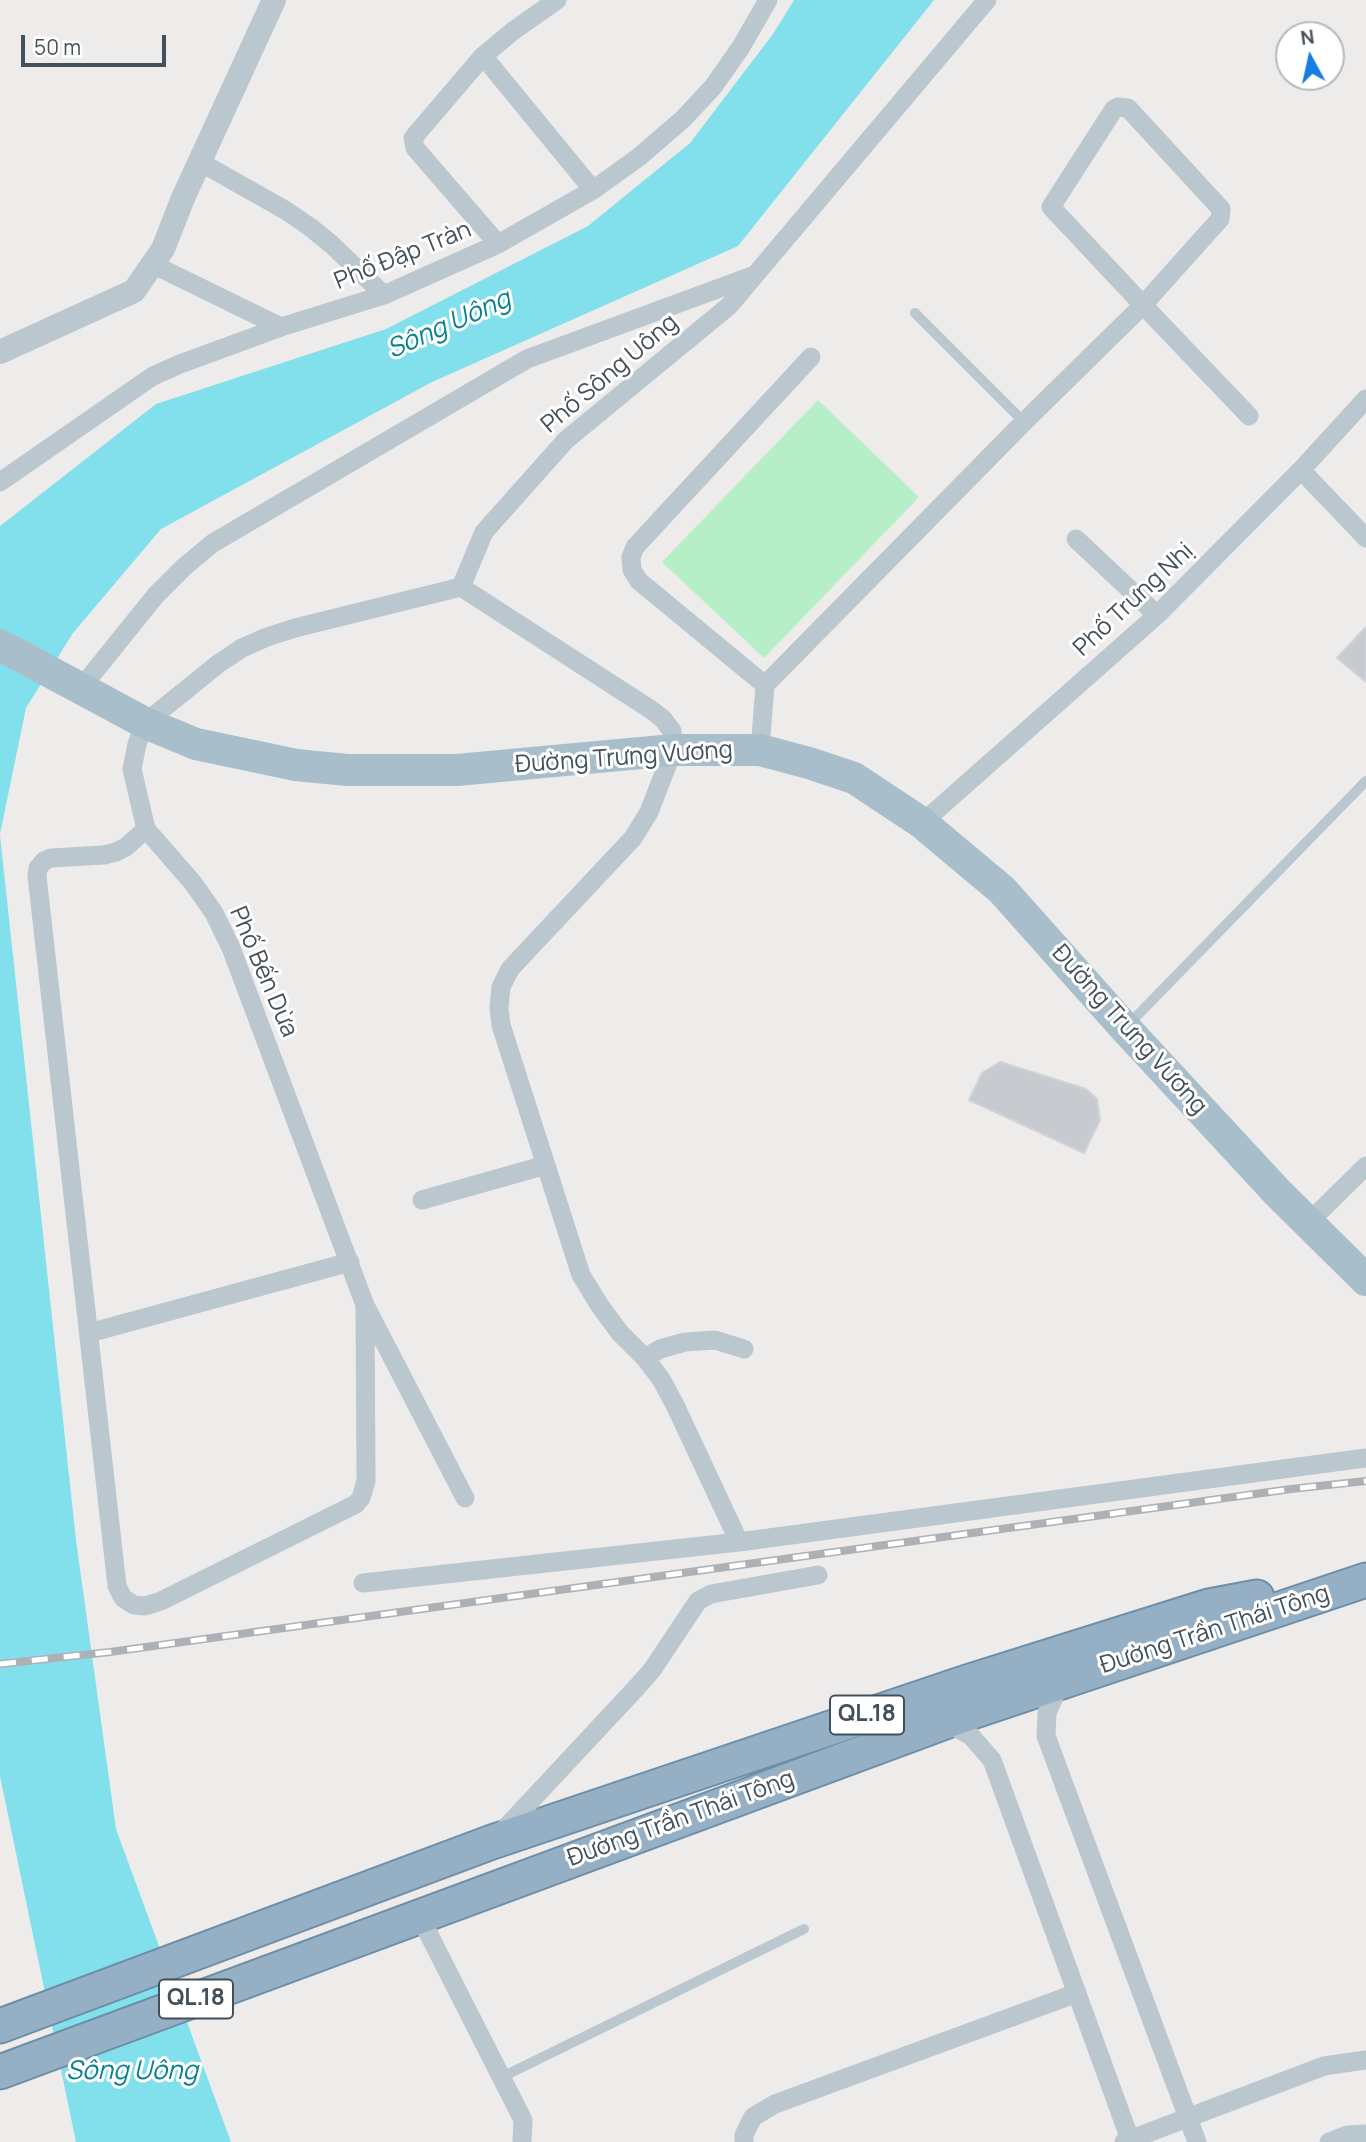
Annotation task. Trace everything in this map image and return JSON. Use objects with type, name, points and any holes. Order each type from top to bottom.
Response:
[{"type":"highway","name":"Đường Trần Thái Tông","points":[[0,2026],[492,1842],[967,1682],[1209,1606],[1366,1579]]},
{"type":"highway","name":"Đường Trần Thái Tông","points":[[0,2072],[945,1722],[1366,1579]]},
{"type":"main road","name":"Đường Trưng Vương","points":[[0,645],[145,723],[196,744],[296,765],[347,770],[457,771],[673,750],[760,750],[854,778],[922,823],[1002,890],[1125,1028],[1308,1223],[1366,1280]]},
{"type":"street","points":[[0,352],[134,291],[163,249],[274,0]]},
{"type":"street","points":[[498,244],[415,148],[415,133],[483,56],[556,0]]},
{"type":"street","name":"Phố Đập Tràn","points":[[0,482],[153,376],[281,327],[384,295],[498,244],[593,190],[639,157],[674,127],[713,87],[741,47],[768,0]]},
{"type":"street","name":"Phố Sông Uông","points":[[461,587],[484,532],[566,440],[729,306],[987,0]]},
{"type":"street","points":[[483,56],[593,190]]},
{"type":"street","points":[[760,750],[765,685],[1143,304],[1220,219],[1221,209],[1128,108],[1118,107],[1114,109],[1051,207],[1143,304],[1249,416]]},
{"type":"street","points":[[200,162],[310,227],[384,295]]},
{"type":"street","points":[[152,264],[281,327]]},
{"type":"street","points":[[74,684],[156,595],[213,543],[527,359],[757,274]]},
{"type":"street","points":[[765,685],[639,582],[632,569],[631,557],[635,547],[811,357]]},
{"type":"street","name":"Phố Trưng Nhị","points":[[922,823],[1157,615],[1301,470],[1366,399]]},
{"type":"street","points":[[1301,470],[1366,538]]},
{"type":"street","points":[[1076,539],[1157,615]]},
{"type":"street","points":[[145,723],[218,664],[242,648],[267,637],[461,587],[657,714],[672,731],[673,750],[649,811],[633,838],[510,970],[501,987],[499,1008],[501,1025],[581,1275],[620,1332],[645,1358],[675,1405],[739,1542]]},
{"type":"street","name":"Phố Bến Dừa","points":[[145,723],[132,769],[146,829],[193,883],[214,913],[231,948],[365,1305]]},
{"type":"street","points":[[146,829],[116,852],[44,862],[38,868],[37,876],[117,1586],[123,1598],[134,1605],[145,1606],[161,1601],[356,1504],[361,1499],[366,1481],[365,1305]]},
{"type":"street","points":[[422,1200],[546,1165]]},
{"type":"street","points":[[1308,1223],[1366,1166]]},
{"type":"street","points":[[89,1333],[350,1262]]},
{"type":"street","points":[[365,1305],[465,1497]]},
{"type":"street","points":[[645,1358],[660,1349],[685,1342],[715,1340],[744,1349]]},
{"type":"street","points":[[363,1583],[739,1542],[1366,1458]]},
{"type":"street","points":[[492,1842],[652,1670],[698,1601],[711,1594],[818,1575]]},
{"type":"street","points":[[1061,1681],[1047,1713],[1046,1735],[1197,2142]]},
{"type":"street","points":[[945,1722],[971,1736],[992,1760],[1128,2141],[1324,2066],[1366,2060]]},
{"type":"street","points":[[405,1921],[502,2077],[523,2120],[522,2142]]},
{"type":"street","points":[[744,2142],[744,2135],[753,2117],[775,2104],[1077,1993]]},
{"type":"street","points":[[1329,2142],[1347,2135],[1366,2134]]},
{"type":"lane","points":[[915,313],[1024,422]]},
{"type":"lane","points":[[1125,1028],[1366,781]]},
{"type":"lane","points":[[502,2077],[804,1929]]},
{"type":"green space","points":[[818,400],[919,497],[764,658],[662,562]]},
{"type":"water","name":"Sông Uông","points":[[794,0],[934,0],[738,246],[432,382],[161,529],[73,633],[26,708],[0,834],[0,526],[156,404],[386,329],[588,226],[690,143],[773,34]]},
{"type":"water","name":"Sông Uông","points":[[0,835],[76,1540],[116,1829],[231,2142],[76,2142],[0,1776]]},
{"type":"building","points":[[1366,627],[1366,682],[1337,658]]},
{"type":"building","points":[[1000,1062],[1086,1089],[1097,1099],[1100,1120],[1084,1153],[969,1100],[982,1073]]},
{"type":"railway","points":[[0,1664],[110,1652],[1291,1489],[1366,1481]]}]
